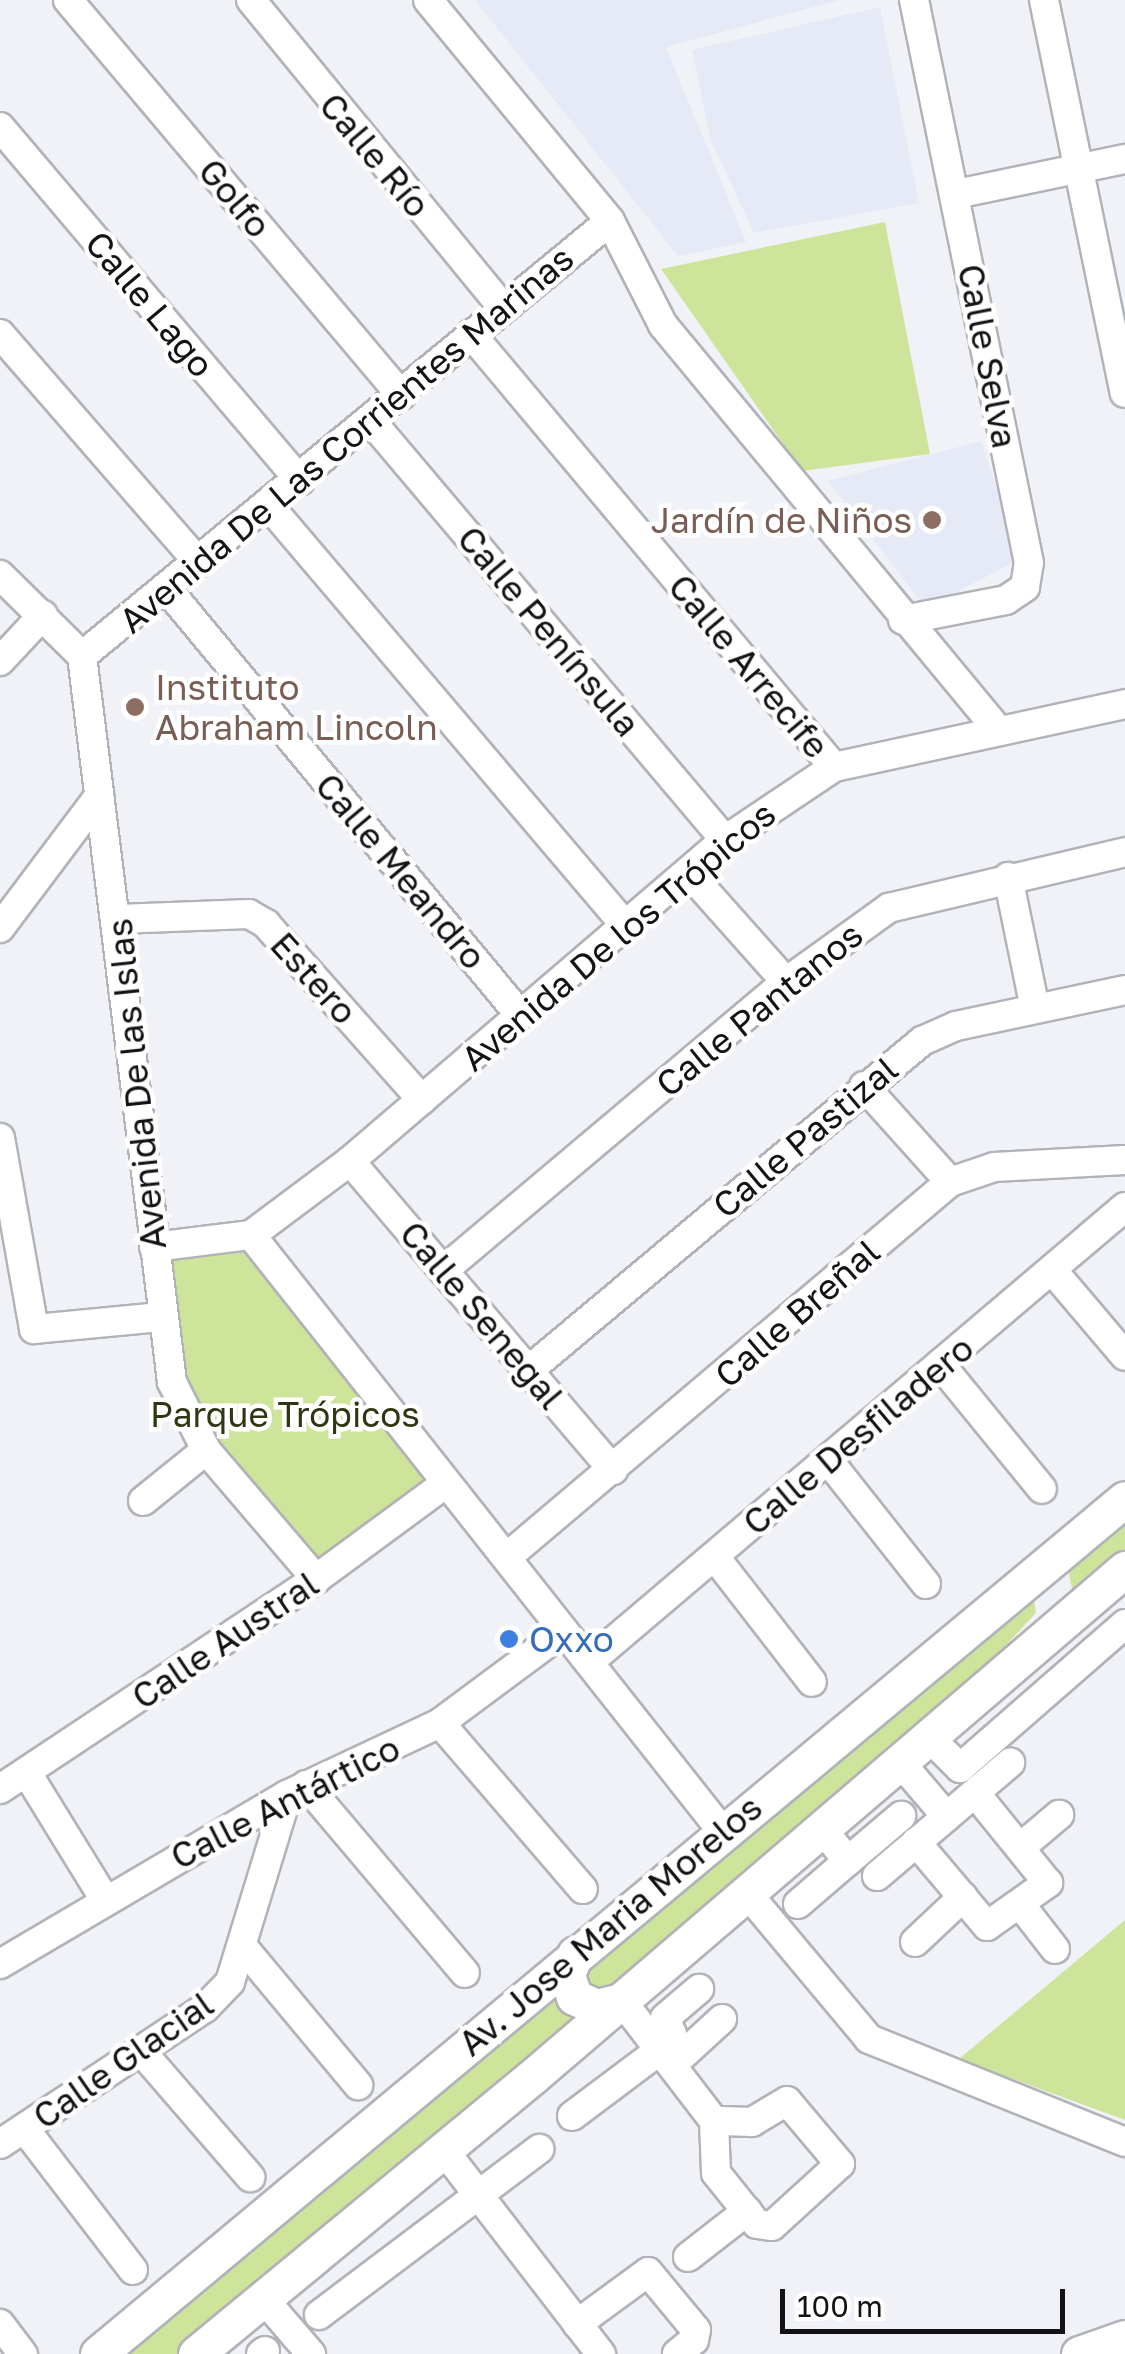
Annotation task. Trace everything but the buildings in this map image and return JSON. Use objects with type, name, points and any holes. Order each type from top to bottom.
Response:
[{"type":"main road","name":"Av. Jose Maria Morelos","points":[[98,2354],[1125,1499]]},
{"type":"main road","name":"Av. Jose Maria Morelos","points":[[196,2354],[622,2000],[1125,1568]]},
{"type":"main road","points":[[961,1710],[986,1668],[1042,1616],[1042,1588],[1031,1576]]},
{"type":"main road","points":[[575,1954],[567,1975],[574,1998],[596,2007],[622,2000]]},
{"type":"street","name":"Golfo","points":[[68,0],[401,395]]},
{"type":"street","name":"Calle Río","points":[[251,0],[503,308]]},
{"type":"street","points":[[428,0],[610,221],[663,326],[903,620],[999,731]]},
{"type":"street","name":"Calle Selva","points":[[903,620],[1006,600],[1025,587],[1029,563],[914,0]]},
{"type":"street","points":[[1044,0],[1125,393]]},
{"type":"street","name":"Calle Lago","points":[[0,127],[300,482]]},
{"type":"street","points":[[956,194],[1125,159]]},
{"type":"street","name":"Avenida De Las Corrientes Marinas","points":[[82,656],[270,507],[471,334],[610,221]]},
{"type":"street","points":[[0,334],[198,564]]},
{"type":"street","name":"Calle Arrecife","points":[[471,334],[834,767]]},
{"type":"street","name":"Calle Península","points":[[372,422],[725,840]]},
{"type":"street","points":[[270,507],[625,925]]},
{"type":"street","points":[[0,575],[82,656]]},
{"type":"street","name":"Calle Meandro","points":[[166,588],[520,1015]]},
{"type":"street","points":[[0,661],[43,615]]},
{"type":"street","name":"Avenida De las Islas","points":[[82,656],[118,920],[172,1382],[206,1450],[316,1579]]},
{"type":"street","name":"Avenida De los Trópicos","points":[[154,1247],[250,1235],[350,1160],[725,840],[834,767],[1125,704]]},
{"type":"street","points":[[0,928],[99,796]]},
{"type":"street","name":"Calle Pantanos","points":[[444,1269],[786,982],[889,908],[1125,852]]},
{"type":"street","points":[[689,873],[786,982]]},
{"type":"street","points":[[1008,877],[1035,1008]]},
{"type":"street","name":"Estero","points":[[118,920],[232,911],[266,924],[422,1100]]},
{"type":"street","name":"Calle Pastizal","points":[[528,1370],[922,1040],[956,1026],[1125,990]]},
{"type":"street","points":[[864,1086],[950,1182]]},
{"type":"street","points":[[1,1147],[34,1329],[48,1333],[162,1317]]},
{"type":"street","name":"Calle Senegal","points":[[350,1160],[614,1470]]},
{"type":"street","name":"Calle Breñal","points":[[507,1557],[950,1182],[994,1167],[1125,1160]]},
{"type":"street","name":"Calle Desfiladero","points":[[589,1662],[1125,1208]]},
{"type":"street","points":[[250,1235],[722,1832]]},
{"type":"street","points":[[1052,1271],[1125,1356]]},
{"type":"street","points":[[940,1364],[1042,1489]]},
{"type":"street","points":[[143,1502],[206,1450]]},
{"type":"street","points":[[828,1460],[926,1584]]},
{"type":"street","name":"Calle Austral","points":[[0,1789],[316,1579],[445,1484]]},
{"type":"street","points":[[715,1557],[812,1682]]},
{"type":"street","points":[[929,1737],[960,1768],[1120,1629],[1086,1602]]},
{"type":"street","name":"Calle Antártico","points":[[0,1964],[104,1898],[296,1790],[440,1723],[564,1630]]},
{"type":"street","points":[[1037,1644],[1063,1676]]},
{"type":"street","points":[[440,1723],[582,1889]]},
{"type":"street","points":[[900,1762],[947,1817]]},
{"type":"street","points":[[877,1876],[1010,1764]]},
{"type":"street","points":[[27,1773],[104,1898]]},
{"type":"street","points":[[296,1790],[465,1973]]},
{"type":"street","name":"Calle Glacial","points":[[0,2144],[205,2008],[230,1982],[296,1790]]},
{"type":"street","points":[[916,1842],[989,1927],[1020,1904],[1049,1880],[976,1793]]},
{"type":"street","points":[[1021,1847],[1058,1815]]},
{"type":"street","points":[[798,1904],[901,1816]]},
{"type":"street","points":[[822,1830],[848,1861]]},
{"type":"street","points":[[747,1893],[869,2039],[1125,2142]]},
{"type":"street","points":[[915,1942],[963,1898]]},
{"type":"street","points":[[1020,1904],[1055,1949]]},
{"type":"street","points":[[243,1947],[358,2085]]},
{"type":"street","points":[[666,2057],[672,2034],[665,2018],[699,1989]]},
{"type":"street","points":[[622,2000],[714,2121],[716,2173],[757,2224],[772,2226],[837,2172],[838,2159],[787,2101],[752,2122],[714,2121]]},
{"type":"street","points":[[572,2116],[722,2020]]},
{"type":"street","points":[[141,2052],[250,2177]]},
{"type":"street","points":[[24,2128],[134,2270]]},
{"type":"street","points":[[319,2315],[539,2148]]},
{"type":"street","points":[[443,2149],[601,2354]]},
{"type":"street","points":[[688,2257],[747,2212]]},
{"type":"street","points":[[577,2324],[648,2272],[696,2330],[694,2340],[676,2354]]},
{"type":"street","points":[[263,2298],[311,2354]]},
{"type":"street","points":[[0,2324],[23,2354]]},
{"type":"shaded area","points":[[475,0],[839,0],[666,47],[746,242],[678,256]]},
{"type":"shaded area","points":[[880,7],[919,203],[754,233],[710,138],[692,50]]},
{"type":"shaded area","name":"Jardín de Niños","points":[[981,441],[1020,559],[926,608],[828,481]]},
{"type":"green space","points":[[885,222],[930,454],[802,471],[661,269]]},
{"type":"green space","name":"Parque Trópicos","points":[[251,1239],[442,1483],[319,1575],[208,1449],[173,1380],[156,1251]]},
{"type":"green space","points":[[1125,1508],[1125,1562],[1073,1594],[1066,1558]]},
{"type":"green space","points":[[1033,1593],[1036,1613],[966,1688],[597,2007],[569,1969]]},
{"type":"green space","points":[[1125,1920],[1125,2120],[959,2059]]},
{"type":"green space","points":[[565,1971],[591,2011],[191,2354],[103,2354]]},
{"type":"place","name":"Jardín de Niños","points":[[932,520]]},
{"type":"place","name":"Instituto Abraham Lincoln","points":[[135,707]]},
{"type":"place","name":"Oxxo","points":[[509,1639]]}]
